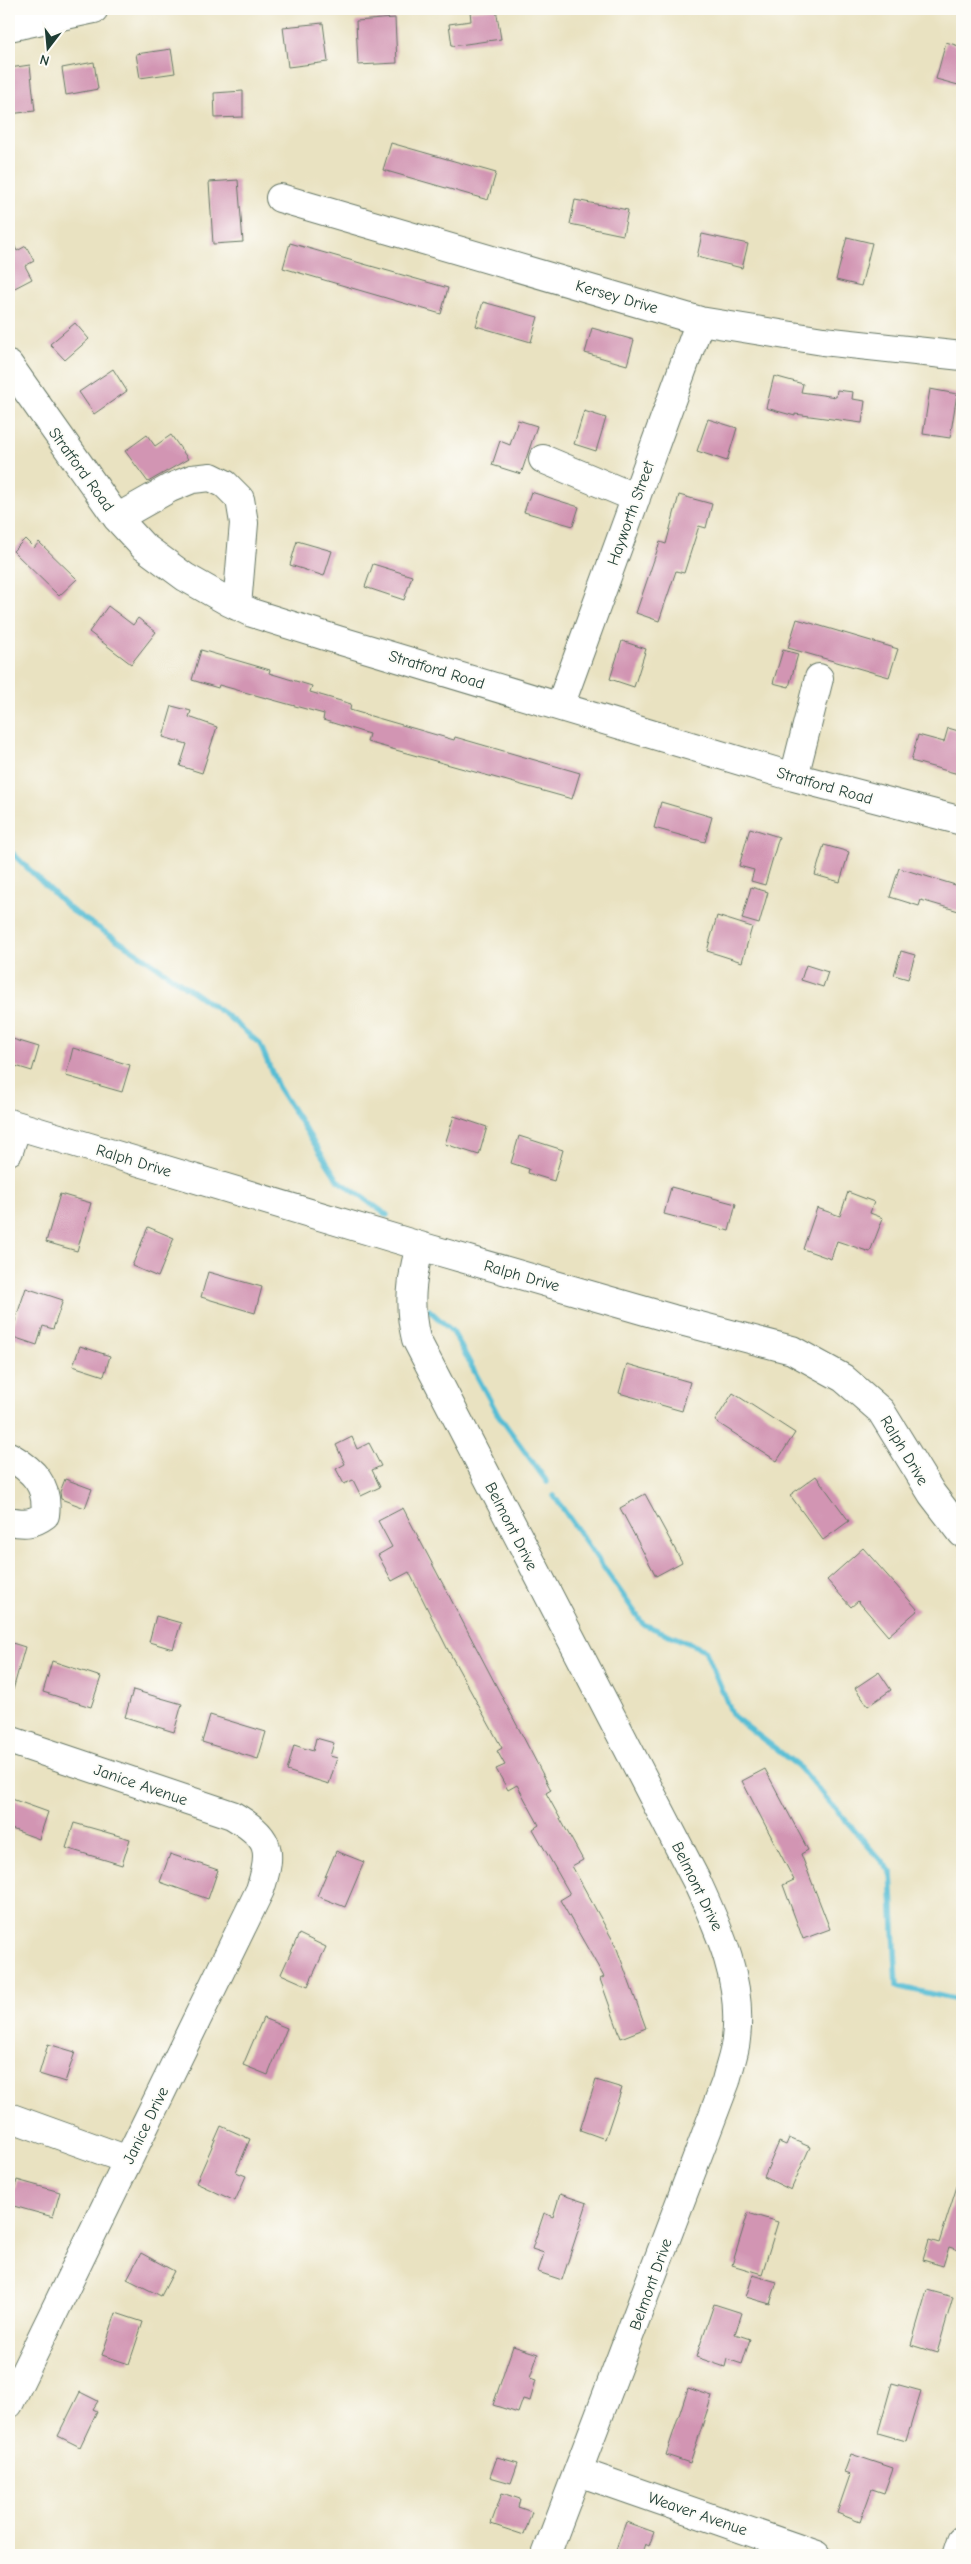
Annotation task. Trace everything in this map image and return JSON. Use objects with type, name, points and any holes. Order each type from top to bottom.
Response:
[{"type":"street","points":[[9,27],[94,9]]},
{"type":"street","name":"Kersey Drive","points":[[280,198],[700,321],[823,341],[962,356]]},
{"type":"street","name":"Hayworth Street","points":[[560,706],[700,321]]},
{"type":"street","name":"Stratford Road","points":[[9,365],[117,518],[143,546],[184,577],[237,606],[338,640],[794,777],[962,821]]},
{"type":"street","points":[[543,459],[636,498]]},
{"type":"street","points":[[117,518],[170,488],[192,478],[211,477],[225,484],[240,499],[244,523],[237,606]]},
{"type":"street","points":[[794,777],[819,678]]},
{"type":"street","name":"Ralph Drive","points":[[12,1133],[792,1350],[843,1378],[881,1411],[932,1494],[962,1533]]},
{"type":"street","name":"Belmont Drive","points":[[420,1246],[410,1290],[410,1315],[416,1340],[696,1880],[724,1942],[736,1994],[736,2040],[726,2081],[580,2472],[546,2555]]},
{"type":"street","points":[[9,1456],[29,1467],[41,1485],[47,1500],[45,1515],[36,1522],[23,1524],[9,1521]]},
{"type":"street","name":"Janice Avenue","points":[[9,1740],[232,1815],[252,1827],[266,1841]]},
{"type":"street","name":"Janice Drive","points":[[9,2404],[260,1890],[268,1866],[266,1841]]},
{"type":"street","points":[[9,2117],[128,2160]]},
{"type":"street","name":"Weaver Avenue","points":[[580,2472],[817,2555]]},
{"type":"street","points":[[957,2555],[962,2540]]},
{"type":"building","points":[[496,9],[501,39],[452,46],[449,24],[471,21],[470,11]]},
{"type":"building","points":[[395,18],[397,63],[358,65],[356,21]]},
{"type":"building","points":[[323,23],[328,62],[288,67],[283,27]]},
{"type":"building","points":[[946,42],[962,47],[962,86],[936,79]]},
{"type":"building","points":[[171,49],[175,73],[140,78],[136,54]]},
{"type":"building","points":[[94,62],[98,89],[66,95],[62,68]]},
{"type":"building","points":[[30,65],[35,111],[9,114],[9,68]]},
{"type":"building","points":[[243,91],[243,117],[215,118],[214,93]]},
{"type":"building","points":[[391,143],[496,173],[488,200],[383,170]]},
{"type":"building","points":[[238,180],[243,242],[213,244],[209,182]]},
{"type":"building","points":[[575,200],[628,210],[623,235],[570,224]]},
{"type":"building","points":[[9,234],[17,251],[26,246],[34,261],[25,266],[32,279],[9,291]]},
{"type":"building","points":[[702,234],[748,244],[742,268],[697,257]]},
{"type":"building","points":[[847,237],[872,243],[861,286],[836,280]]},
{"type":"building","points":[[290,243],[448,288],[441,314],[283,268]]},
{"type":"building","points":[[483,302],[538,317],[531,342],[476,326]]},
{"type":"building","points":[[75,323],[89,339],[65,360],[50,344]]},
{"type":"building","points":[[592,328],[634,340],[627,365],[585,353]]},
{"type":"building","points":[[113,369],[127,391],[94,414],[79,392]]},
{"type":"building","points":[[774,376],[803,384],[801,392],[836,397],[837,390],[853,392],[852,399],[865,401],[862,423],[795,414],[795,416],[766,408]]},
{"type":"building","points":[[930,389],[957,394],[950,438],[923,434]]},
{"type":"building","points":[[584,411],[606,418],[596,451],[574,444]]},
{"type":"building","points":[[708,419],[737,428],[727,461],[697,451]]},
{"type":"building","points":[[518,420],[537,426],[521,474],[492,465],[500,441],[510,445]]},
{"type":"building","points":[[147,435],[155,446],[171,435],[188,459],[148,482],[125,451]]},
{"type":"building","points":[[531,492],[579,507],[573,526],[524,512]]},
{"type":"building","points":[[679,495],[712,504],[706,528],[699,526],[684,573],[676,571],[659,621],[636,613],[660,542],[666,544]]},
{"type":"building","points":[[25,539],[34,548],[39,542],[77,579],[59,596],[13,551]]},
{"type":"building","points":[[297,541],[332,551],[324,576],[290,565]]},
{"type":"building","points":[[373,564],[412,576],[404,600],[365,587]]},
{"type":"building","points":[[108,606],[133,625],[138,618],[156,632],[131,664],[89,632]]},
{"type":"building","points":[[797,619],[898,649],[889,677],[788,648]]},
{"type":"building","points":[[622,641],[646,649],[634,687],[610,679]]},
{"type":"building","points":[[201,650],[270,670],[269,673],[312,686],[310,692],[351,704],[350,710],[454,740],[455,737],[580,773],[572,799],[367,742],[369,734],[323,720],[324,714],[219,685],[218,688],[192,680]]},
{"type":"building","points":[[783,650],[798,654],[789,687],[773,683]]},
{"type":"building","points":[[172,706],[191,711],[189,717],[217,727],[202,773],[180,766],[187,744],[163,737]]},
{"type":"building","points":[[948,728],[962,732],[962,775],[911,761],[918,735],[944,742]]},
{"type":"building","points":[[661,802],[712,817],[705,842],[654,828]]},
{"type":"building","points":[[750,828],[779,837],[765,885],[751,881],[754,870],[739,866]]},
{"type":"building","points":[[824,845],[849,852],[840,882],[815,875]]},
{"type":"building","points":[[899,868],[962,887],[962,912],[921,900],[919,906],[890,897]]},
{"type":"building","points":[[751,887],[768,892],[759,924],[742,919]]},
{"type":"building","points":[[717,916],[752,927],[742,962],[707,951]]},
{"type":"building","points":[[901,951],[915,955],[908,979],[894,975]]},
{"type":"building","points":[[806,965],[828,972],[823,987],[801,980]]},
{"type":"building","points":[[9,1038],[39,1047],[32,1071],[9,1064]]},
{"type":"building","points":[[73,1048],[130,1065],[122,1092],[66,1076]]},
{"type":"building","points":[[454,1116],[487,1127],[479,1155],[445,1144]]},
{"type":"building","points":[[519,1136],[563,1150],[554,1181],[528,1173],[529,1169],[511,1163]]},
{"type":"building","points":[[671,1187],[736,1204],[729,1231],[664,1214]]},
{"type":"building","points":[[848,1192],[874,1202],[870,1213],[883,1218],[870,1252],[837,1241],[831,1259],[803,1249],[817,1208],[840,1216]]},
{"type":"building","points":[[60,1194],[91,1203],[77,1251],[46,1242]]},
{"type":"building","points":[[148,1227],[174,1238],[158,1277],[132,1266]]},
{"type":"building","points":[[208,1272],[262,1287],[255,1313],[201,1297]]},
{"type":"building","points":[[26,1288],[63,1300],[53,1329],[43,1326],[37,1345],[10,1336]]},
{"type":"building","points":[[80,1346],[110,1356],[104,1376],[73,1366]]},
{"type":"building","points":[[627,1364],[690,1382],[682,1411],[619,1393]]},
{"type":"building","points":[[733,1393],[795,1433],[777,1461],[715,1421]]},
{"type":"building","points":[[352,1437],[357,1449],[369,1443],[381,1466],[372,1470],[380,1487],[361,1496],[353,1480],[344,1484],[336,1469],[345,1464],[336,1445]]},
{"type":"building","points":[[816,1476],[849,1521],[823,1540],[790,1495]]},
{"type":"building","points":[[65,1479],[92,1489],[85,1508],[61,1499],[60,1492]]},
{"type":"building","points":[[645,1494],[682,1562],[656,1576],[620,1508]]},
{"type":"building","points":[[403,1508],[551,1790],[546,1793],[583,1860],[572,1866],[616,1946],[646,2028],[621,2038],[600,1979],[604,1977],[560,1900],[570,1894],[533,1829],[539,1825],[517,1785],[508,1790],[496,1769],[505,1765],[497,1751],[502,1748],[448,1650],[409,1572],[392,1581],[378,1555],[392,1547],[378,1521]]},
{"type":"building","points":[[863,1548],[918,1610],[888,1636],[858,1601],[851,1607],[827,1580]]},
{"type":"building","points":[[156,1616],[181,1623],[173,1649],[149,1642]]},
{"type":"building","points":[[9,1642],[25,1647],[13,1690],[9,1689]]},
{"type":"building","points":[[52,1661],[101,1677],[91,1707],[43,1692]]},
{"type":"building","points":[[879,1672],[891,1690],[868,1706],[855,1688]]},
{"type":"building","points":[[133,1690],[182,1704],[174,1732],[125,1717]]},
{"type":"building","points":[[210,1715],[266,1732],[258,1759],[202,1742]]},
{"type":"building","points":[[316,1738],[334,1743],[330,1756],[337,1758],[329,1784],[287,1771],[294,1745],[313,1751]]},
{"type":"building","points":[[765,1769],[808,1850],[801,1854],[830,1929],[803,1939],[783,1885],[794,1880],[742,1781]]},
{"type":"building","points":[[9,1798],[48,1812],[39,1839],[9,1828]]},
{"type":"building","points":[[74,1823],[130,1839],[122,1865],[66,1848]]},
{"type":"building","points":[[336,1851],[364,1862],[345,1907],[317,1896]]},
{"type":"building","points":[[170,1854],[218,1870],[208,1899],[160,1882]]},
{"type":"building","points":[[299,1934],[326,1947],[308,1986],[281,1974]]},
{"type":"building","points":[[263,2018],[287,2028],[268,2075],[243,2065]]},
{"type":"building","points":[[48,2044],[75,2052],[65,2082],[39,2074]]},
{"type":"building","points":[[596,2080],[622,2088],[605,2139],[580,2130]]},
{"type":"building","points":[[221,2126],[250,2139],[236,2172],[246,2176],[235,2201],[196,2183]]},
{"type":"building","points":[[789,2138],[810,2147],[791,2190],[764,2177],[779,2142],[786,2145]]},
{"type":"building","points":[[17,2180],[60,2192],[53,2217],[10,2205]]},
{"type":"building","points":[[959,2180],[962,2180],[962,2251],[949,2247],[943,2266],[923,2260],[929,2240],[939,2243]]},
{"type":"building","points":[[560,2194],[587,2203],[562,2280],[538,2272],[544,2253],[532,2249],[544,2213],[553,2217]]},
{"type":"building","points":[[748,2213],[778,2222],[762,2274],[732,2265]]},
{"type":"building","points":[[141,2253],[174,2271],[161,2296],[127,2279]]},
{"type":"building","points":[[753,2275],[777,2282],[770,2304],[746,2297]]},
{"type":"building","points":[[927,2290],[953,2297],[937,2353],[911,2345]]},
{"type":"building","points":[[714,2304],[742,2313],[735,2334],[750,2339],[742,2364],[727,2359],[725,2367],[696,2357]]},
{"type":"building","points":[[116,2313],[143,2322],[129,2364],[102,2355]]},
{"type":"building","points":[[513,2346],[538,2354],[530,2378],[536,2380],[530,2401],[523,2399],[518,2413],[493,2405]]},
{"type":"building","points":[[892,2383],[921,2391],[906,2441],[878,2433]]},
{"type":"building","points":[[688,2388],[712,2396],[690,2463],[666,2455]]},
{"type":"building","points":[[80,2392],[98,2401],[93,2409],[97,2411],[80,2447],[58,2436]]},
{"type":"building","points":[[851,2454],[893,2468],[884,2493],[872,2489],[860,2522],[837,2513],[850,2475],[844,2473]]},
{"type":"building","points":[[497,2457],[518,2463],[511,2483],[490,2477]]},
{"type":"building","points":[[502,2493],[520,2499],[518,2507],[532,2512],[524,2535],[491,2524]]},
{"type":"building","points":[[626,2522],[654,2532],[649,2546],[645,2544],[641,2555],[614,2555]]},
{"type":"waterway","points":[[9,850],[71,910],[145,958],[226,1015],[260,1044],[278,1087],[338,1180],[387,1215]]},
{"type":"waterway","points":[[429,1310],[453,1332],[497,1413],[547,1482]]},
{"type":"waterway","points":[[554,1496],[643,1624],[705,1650],[733,1716],[798,1766],[891,1872],[897,1986],[962,2001]]}]
